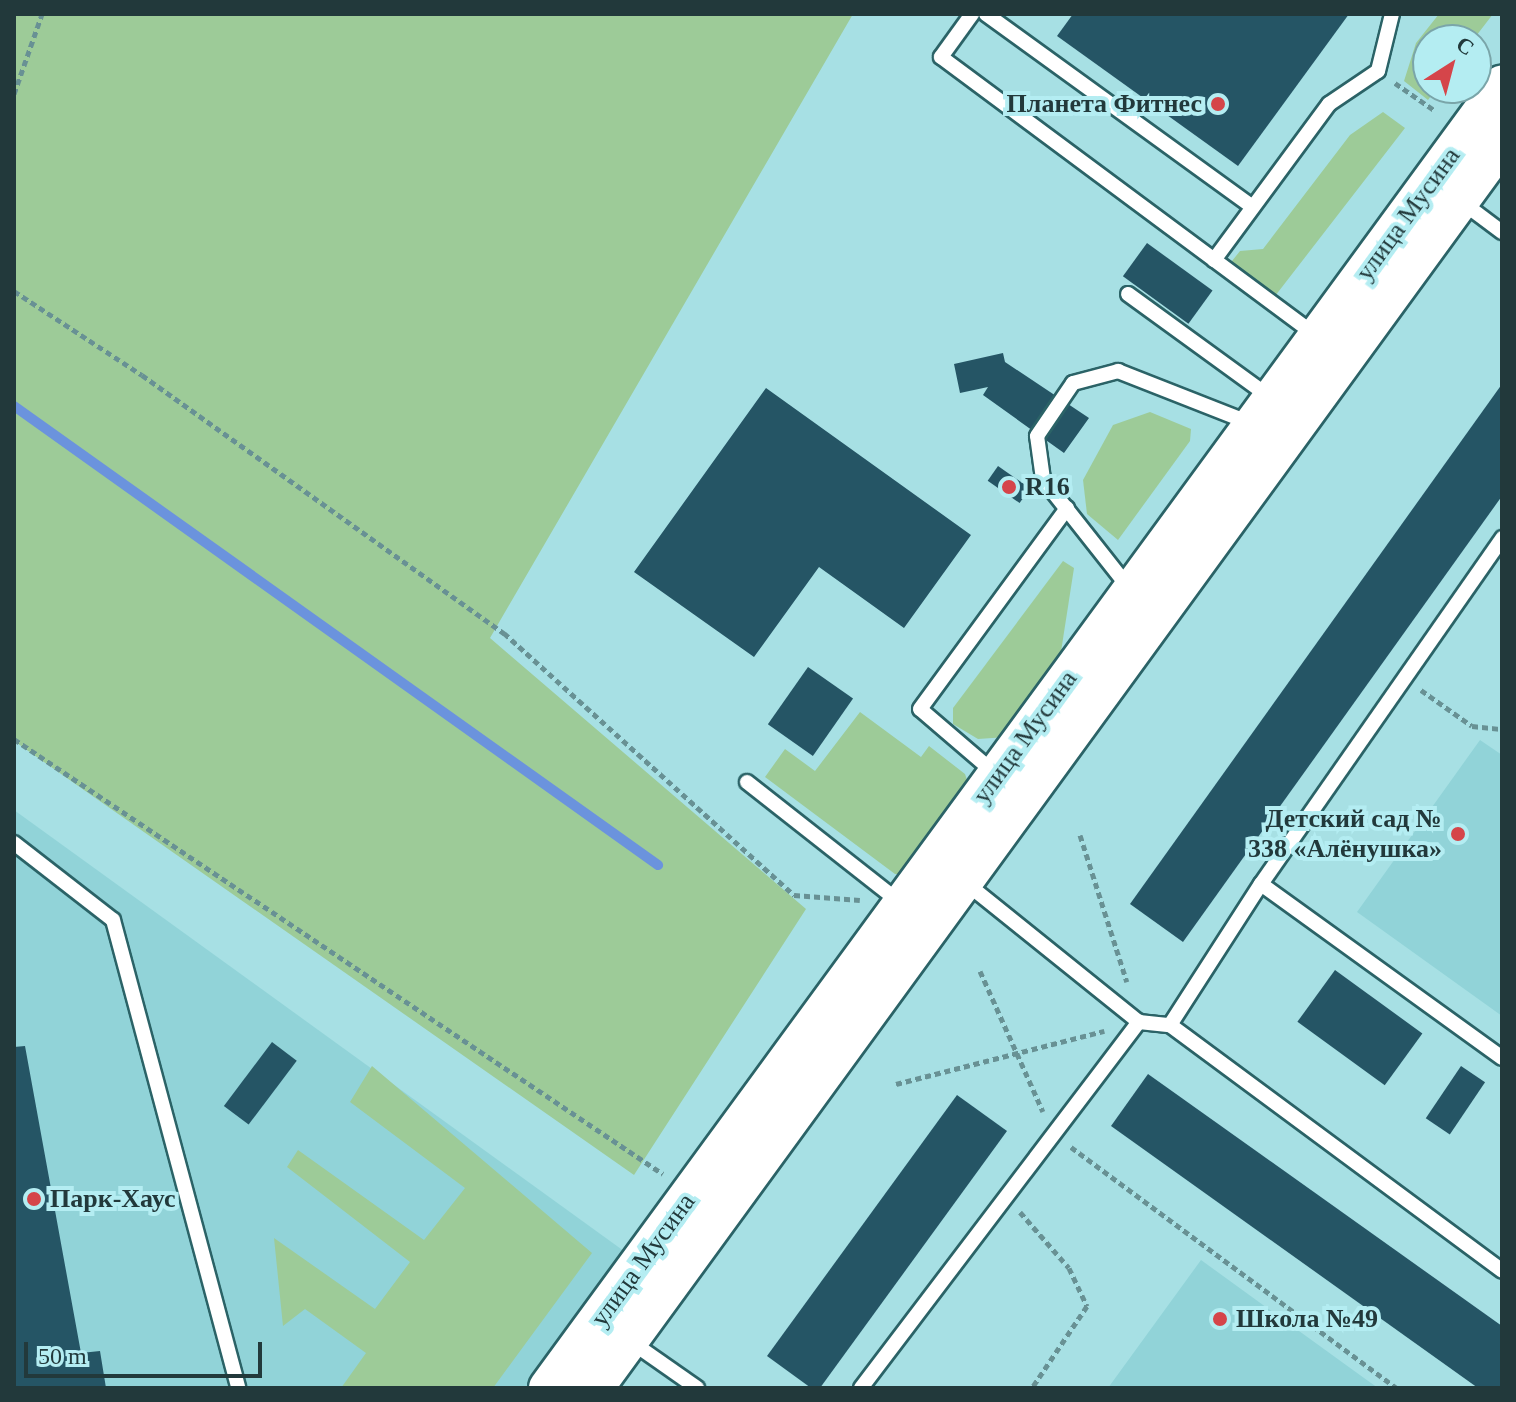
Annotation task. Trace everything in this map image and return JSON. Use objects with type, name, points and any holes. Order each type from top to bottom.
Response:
[{"type":"street","name":"улица Мусина","points":[[593,1388],[962,880],[1446,190],[1502,86]]},
{"type":"street","name":"улица Мусина","points":[[549,1388],[884,902],[997,775],[1319,337],[1446,190],[1502,141]]},
{"type":"lane","points":[[972,14],[941,57],[1319,337]]},
{"type":"lane","points":[[986,14],[1253,207]]},
{"type":"lane","points":[[1214,260],[1329,104],[1378,71],[1392,14]]},
{"type":"lane","points":[[1446,190],[1502,232]]},
{"type":"lane","points":[[1128,294],[1264,412]]},
{"type":"lane","points":[[1132,592],[1043,479],[1037,436],[1073,383],[1118,371],[1264,412]]},
{"type":"lane","points":[[997,775],[920,709],[1067,508]]},
{"type":"lane","points":[[1170,1025],[1261,884],[1502,538]]},
{"type":"lane","points":[[747,782],[884,902]]},
{"type":"lane","points":[[14,843],[113,920],[238,1388]]},
{"type":"lane","points":[[962,880],[1139,1022],[1170,1025],[1502,1271]]},
{"type":"lane","points":[[1261,884],[1502,1058]]},
{"type":"lane","points":[[861,1388],[1139,1022]]},
{"type":"lane","points":[[627,1338],[697,1388]]},
{"type":"path","points":[[14,94],[42,14]]},
{"type":"path","points":[[14,291],[142,375],[504,633],[794,895],[884,902]]},
{"type":"path","points":[[1404,678],[1472,726],[1502,729]]},
{"type":"path","points":[[14,739],[667,1177]]},
{"type":"path","points":[[896,1084],[1139,1022],[1080,835]]},
{"type":"path","points":[[980,971],[1054,1135],[1397,1388]]},
{"type":"path","points":[[1006,1197],[1069,1268],[1087,1306],[1032,1388]]},
{"type":"shaded area","name":"Детский сад № 338 «Алёнушка»","points":[[1480,740],[1502,755],[1502,1016],[1357,912]]},
{"type":"shaded area","points":[[14,810],[628,1254],[527,1388],[14,1388]]},
{"type":"shaded area","name":"Школа №49","points":[[1201,1260],[1364,1378],[1378,1388],[1108,1388]]},
{"type":"green space","points":[[14,14],[853,14],[490,638],[806,909],[634,1175],[14,741]]},
{"type":"green space","points":[[1439,14],[1493,14],[1485,24],[1431,24]]},
{"type":"green space","points":[[1412,56],[1412,87],[1404,81]]},
{"type":"green space","points":[[1383,112],[1405,128],[1272,300],[1243,281],[1232,261],[1240,251],[1263,249],[1350,135]]},
{"type":"green space","points":[[1150,412],[1191,429],[1190,441],[1118,540],[1087,514],[1083,480],[1113,425]]},
{"type":"green space","points":[[1063,561],[1074,568],[1058,671],[1007,737],[978,739],[953,724],[953,708]]},
{"type":"green space","points":[[860,712],[921,757],[929,746],[965,774],[969,786],[903,874],[895,874],[765,777],[785,749],[815,771]]},
{"type":"green space","points":[[372,1066],[592,1253],[493,1388],[341,1388],[366,1353],[305,1309],[283,1326],[274,1238],[375,1309],[410,1262],[287,1167],[298,1150],[424,1240],[465,1188],[350,1102]]},
{"type":"building","name":"Планета Фитнес","points":[[1073,14],[1349,14],[1238,166],[1057,36]]},
{"type":"building","points":[[1147,243],[1213,291],[1188,324],[1123,276]]},
{"type":"building","points":[[1003,353],[1005,362],[1089,418],[1064,453],[983,395],[988,387],[960,393],[954,364]]},
{"type":"building","points":[[1502,384],[1502,496],[1183,942],[1130,904]]},
{"type":"building","points":[[766,388],[971,535],[904,628],[819,567],[754,657],[634,572]]},
{"type":"building","points":[[998,466],[1030,488],[1020,503],[988,481]]},
{"type":"building","points":[[808,667],[853,699],[813,756],[768,724]]},
{"type":"building","points":[[1335,970],[1422,1033],[1385,1085],[1297,1022]]},
{"type":"building","points":[[272,1042],[297,1061],[249,1125],[224,1106]]},
{"type":"building","name":"Парк-Хаус","points":[[25,1046],[81,1353],[100,1351],[106,1388],[14,1388],[14,1047]]},
{"type":"building","points":[[1461,1066],[1485,1082],[1450,1134],[1426,1118]]},
{"type":"building","points":[[1148,1074],[1502,1326],[1502,1388],[1478,1388],[1111,1126]]},
{"type":"building","points":[[957,1095],[1007,1131],[820,1388],[811,1388],[767,1356]]},
{"type":"waterway","points":[[14,406],[658,865]]},
{"type":"place","name":"Планета Фитнес","points":[[1218,104]]},
{"type":"place","name":"R16","points":[[1009,487]]},
{"type":"place","name":"Детский сад № 338 «Алёнушка»","points":[[1458,834]]},
{"type":"place","name":"Парк-Хаус","points":[[34,1199]]},
{"type":"place","name":"Школа №49","points":[[1220,1319]]}]
